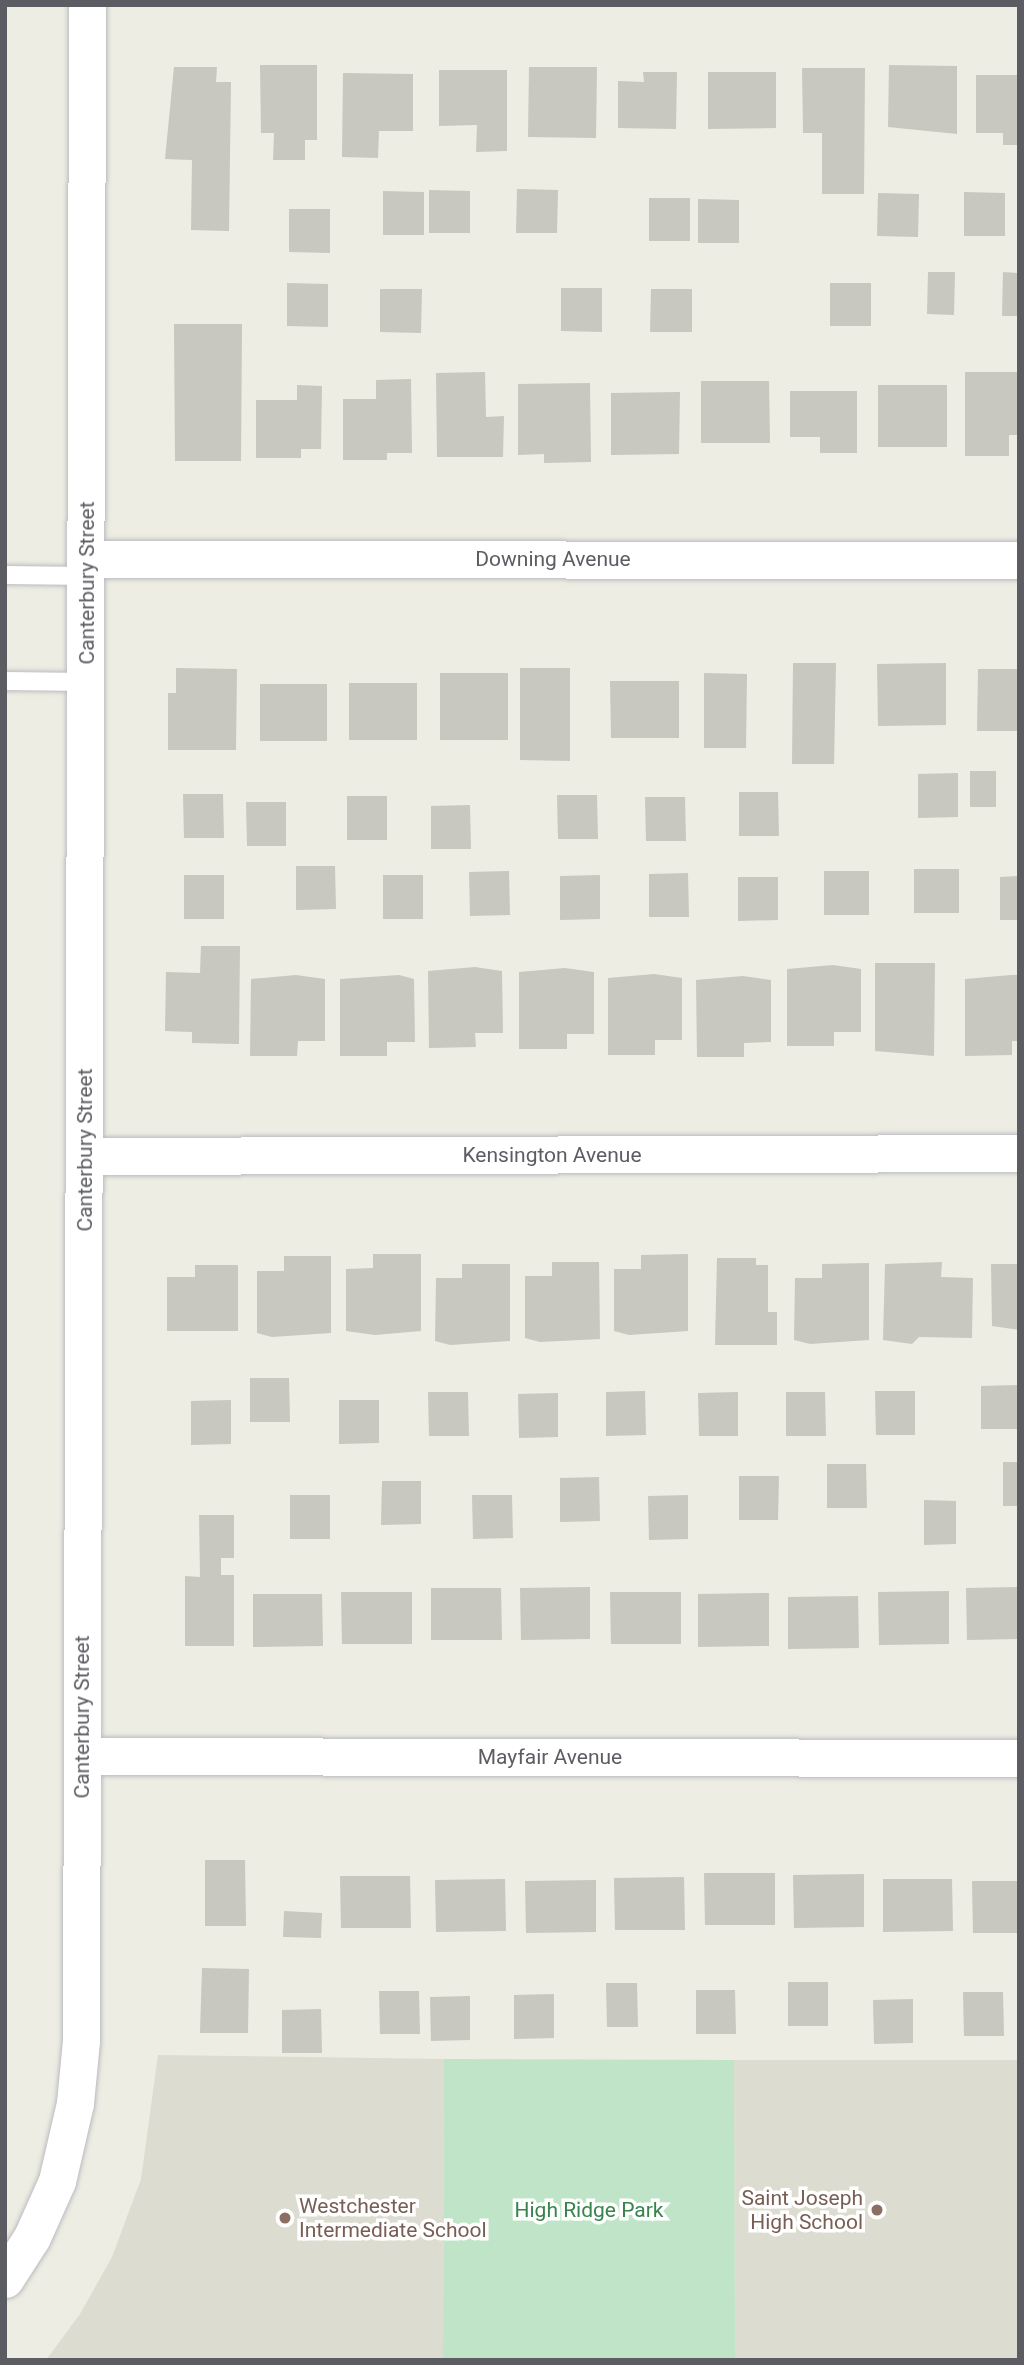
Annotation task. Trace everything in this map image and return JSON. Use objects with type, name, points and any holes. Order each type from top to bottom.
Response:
[{"type":"street","name":"Canterbury Street","points":[[10,2265],[57,2180],[75,2103],[81,2041],[88,567],[87,5]]},
{"type":"street","name":"Downing Avenue","points":[[88,567],[1019,560]]},
{"type":"street","name":"Kensington Avenue","points":[[85,1156],[1019,1153]]},
{"type":"street","name":"Mayfair Avenue","points":[[82,1756],[1019,1758]]},
{"type":"lane","points":[[5,575],[88,567]]},
{"type":"lane","points":[[5,681],[86,682]]},
{"type":"shaded area","name":"Westchester Intermediate School","points":[[158,2055],[444,2059],[443,2360],[46,2360],[80,2314],[112,2257],[141,2179]]},
{"type":"shaded area","name":"Saint Joseph High School","points":[[734,2060],[1019,2060],[1019,2360],[735,2360]]},
{"type":"green space","name":"High Ridge Park","points":[[444,2059],[734,2060],[735,2360],[443,2360]]},
{"type":"building","points":[[260,65],[317,65],[317,140],[305,140],[305,160],[273,160],[274,133],[261,133]]},
{"type":"building","points":[[889,65],[957,66],[957,134],[888,127]]},
{"type":"building","points":[[174,67],[217,67],[216,82],[231,82],[229,231],[191,230],[192,160],[165,159]]},
{"type":"building","points":[[529,67],[597,67],[596,138],[528,137]]},
{"type":"building","points":[[802,68],[865,68],[864,194],[822,194],[822,133],[803,133]]},
{"type":"building","points":[[439,70],[507,70],[507,151],[476,152],[477,125],[439,126]]},
{"type":"building","points":[[643,72],[677,72],[676,129],[618,128],[618,81],[644,82]]},
{"type":"building","points":[[708,72],[776,72],[776,128],[708,129]]},
{"type":"building","points":[[343,73],[413,74],[413,131],[379,131],[378,158],[342,157]]},
{"type":"building","points":[[976,75],[1019,75],[1019,145],[1003,145],[1003,133],[976,133]]},
{"type":"building","points":[[517,189],[558,190],[557,233],[516,233]]},
{"type":"building","points":[[429,190],[470,191],[470,233],[429,233]]},
{"type":"building","points":[[383,191],[424,192],[424,235],[383,235]]},
{"type":"building","points":[[964,192],[1005,193],[1005,236],[964,236]]},
{"type":"building","points":[[878,193],[919,194],[918,237],[877,236]]},
{"type":"building","points":[[649,198],[690,198],[690,241],[649,241]]},
{"type":"building","points":[[698,199],[739,200],[739,243],[698,243]]},
{"type":"building","points":[[289,209],[330,209],[330,253],[289,252]]},
{"type":"building","points":[[928,272],[955,272],[954,315],[927,314]]},
{"type":"building","points":[[1003,272],[1019,273],[1019,316],[1002,316]]},
{"type":"building","points":[[287,283],[328,284],[328,327],[287,326]]},
{"type":"building","points":[[830,283],[871,283],[871,326],[830,326]]},
{"type":"building","points":[[561,288],[602,288],[602,332],[561,331]]},
{"type":"building","points":[[380,289],[422,289],[421,333],[380,332]]},
{"type":"building","points":[[651,289],[692,289],[692,332],[650,332]]},
{"type":"building","points":[[174,324],[242,324],[241,461],[175,461]]},
{"type":"building","points":[[485,372],[486,417],[504,416],[503,457],[437,457],[436,373]]},
{"type":"building","points":[[965,372],[1019,372],[1019,435],[1009,435],[1009,456],[965,456]]},
{"type":"building","points":[[411,379],[412,453],[387,453],[387,460],[343,460],[343,399],[376,399],[376,380]]},
{"type":"building","points":[[701,381],[769,381],[770,443],[701,443]]},
{"type":"building","points":[[590,383],[591,462],[544,463],[544,454],[518,455],[518,384]]},
{"type":"building","points":[[297,385],[322,386],[321,449],[301,449],[301,458],[256,458],[256,400],[297,400]]},
{"type":"building","points":[[878,385],[947,385],[947,447],[878,447]]},
{"type":"building","points":[[790,391],[857,391],[857,453],[820,453],[820,437],[790,437]]},
{"type":"building","points":[[680,392],[679,454],[611,455],[611,393]]},
{"type":"building","points":[[793,663],[836,663],[834,764],[792,764]]},
{"type":"building","points":[[946,663],[946,725],[878,726],[877,664]]},
{"type":"building","points":[[176,668],[237,669],[236,750],[168,750],[168,693],[176,693]]},
{"type":"building","points":[[520,668],[570,668],[570,761],[520,760]]},
{"type":"building","points":[[978,669],[1019,669],[1019,731],[977,731]]},
{"type":"building","points":[[440,673],[508,673],[508,740],[440,740]]},
{"type":"building","points":[[704,673],[747,674],[746,748],[704,748]]},
{"type":"building","points":[[610,681],[679,681],[679,738],[611,738]]},
{"type":"building","points":[[349,683],[417,683],[417,740],[349,740]]},
{"type":"building","points":[[260,684],[327,684],[327,741],[260,741]]},
{"type":"building","points":[[970,771],[996,771],[996,807],[970,807]]},
{"type":"building","points":[[958,773],[958,817],[918,818],[918,774]]},
{"type":"building","points":[[739,792],[778,792],[779,836],[739,836]]},
{"type":"building","points":[[183,794],[223,794],[224,838],[184,838]]},
{"type":"building","points":[[557,795],[597,795],[598,839],[558,839]]},
{"type":"building","points":[[347,796],[387,796],[387,840],[347,840]]},
{"type":"building","points":[[645,797],[685,797],[686,841],[646,841]]},
{"type":"building","points":[[246,802],[286,802],[286,846],[247,846]]},
{"type":"building","points":[[470,805],[471,849],[431,849],[431,806]]},
{"type":"building","points":[[296,866],[335,866],[336,909],[296,910]]},
{"type":"building","points":[[914,869],[959,869],[959,913],[914,913]]},
{"type":"building","points":[[509,871],[510,915],[470,916],[469,872]]},
{"type":"building","points":[[824,871],[869,871],[869,915],[824,915]]},
{"type":"building","points":[[688,873],[689,917],[649,917],[649,874]]},
{"type":"building","points":[[184,875],[224,875],[224,919],[184,919]]},
{"type":"building","points":[[383,875],[423,875],[423,919],[383,919]]},
{"type":"building","points":[[600,875],[600,919],[560,920],[560,876]]},
{"type":"building","points":[[1019,876],[1019,920],[1000,920],[1000,877]]},
{"type":"building","points":[[738,877],[778,877],[778,920],[738,921]]},
{"type":"building","points":[[201,946],[240,946],[239,1044],[192,1043],[192,1032],[165,1031],[166,972],[200,973]]},
{"type":"building","points":[[875,963],[935,963],[934,1056],[875,1051]]},
{"type":"building","points":[[833,965],[861,969],[861,1032],[834,1032],[834,1046],[787,1046],[787,969]]},
{"type":"building","points":[[475,967],[502,971],[503,1033],[475,1033],[476,1047],[429,1048],[428,971]]},
{"type":"building","points":[[565,968],[594,972],[594,1034],[567,1034],[567,1049],[519,1049],[519,972]]},
{"type":"building","points":[[654,974],[682,978],[682,1040],[655,1040],[655,1055],[608,1055],[608,978]]},
{"type":"building","points":[[296,975],[325,979],[325,1041],[298,1041],[297,1056],[250,1056],[251,979]]},
{"type":"building","points":[[399,975],[414,979],[415,1042],[387,1042],[387,1056],[340,1056],[340,979]]},
{"type":"building","points":[[1019,975],[1019,1041],[1012,1041],[1012,1055],[965,1056],[965,979]]},
{"type":"building","points":[[743,976],[771,980],[771,1042],[744,1043],[744,1057],[697,1057],[696,980]]},
{"type":"building","points":[[373,1254],[421,1254],[421,1331],[375,1335],[346,1331],[346,1269],[373,1268]]},
{"type":"building","points":[[688,1254],[688,1331],[629,1335],[614,1331],[614,1269],[641,1269],[641,1255]]},
{"type":"building","points":[[284,1256],[331,1256],[331,1333],[272,1337],[257,1333],[257,1271],[284,1271]]},
{"type":"building","points":[[717,1258],[756,1258],[756,1265],[768,1265],[768,1312],[777,1312],[777,1345],[715,1345]]},
{"type":"building","points":[[552,1262],[599,1262],[600,1339],[540,1342],[525,1338],[525,1276],[552,1276]]},
{"type":"building","points":[[942,1262],[941,1277],[973,1278],[972,1338],[919,1337],[912,1344],[883,1340],[885,1264]]},
{"type":"building","points":[[869,1263],[869,1340],[810,1344],[794,1340],[795,1278],[822,1278],[822,1264]]},
{"type":"building","points":[[462,1264],[510,1264],[510,1341],[450,1345],[435,1341],[436,1278],[462,1278]]},
{"type":"building","points":[[991,1264],[1019,1264],[1019,1330],[992,1326]]},
{"type":"building","points":[[195,1265],[238,1265],[238,1331],[167,1331],[167,1277],[195,1277]]},
{"type":"building","points":[[250,1378],[289,1378],[290,1422],[250,1422]]},
{"type":"building","points":[[1019,1385],[1019,1429],[981,1429],[981,1386]]},
{"type":"building","points":[[645,1391],[646,1435],[606,1436],[606,1392]]},
{"type":"building","points":[[875,1391],[915,1391],[915,1435],[876,1435]]},
{"type":"building","points":[[428,1392],[468,1392],[469,1436],[429,1436]]},
{"type":"building","points":[[738,1392],[738,1436],[699,1436],[698,1393]]},
{"type":"building","points":[[786,1392],[825,1392],[826,1436],[786,1436]]},
{"type":"building","points":[[558,1393],[558,1437],[519,1438],[518,1394]]},
{"type":"building","points":[[231,1400],[231,1444],[191,1445],[191,1401]]},
{"type":"building","points":[[339,1400],[379,1400],[379,1443],[339,1444]]},
{"type":"building","points":[[1003,1462],[1019,1462],[1019,1506],[1003,1506]]},
{"type":"building","points":[[827,1464],[866,1464],[867,1508],[827,1508]]},
{"type":"building","points":[[739,1476],[779,1476],[778,1520],[739,1520]]},
{"type":"building","points":[[599,1477],[600,1521],[560,1522],[560,1478]]},
{"type":"building","points":[[382,1481],[421,1481],[421,1524],[381,1525]]},
{"type":"building","points":[[290,1495],[330,1495],[330,1539],[290,1539]]},
{"type":"building","points":[[472,1495],[512,1495],[513,1538],[473,1539]]},
{"type":"building","points":[[688,1495],[688,1539],[649,1540],[648,1496]]},
{"type":"building","points":[[924,1500],[956,1501],[956,1544],[924,1545]]},
{"type":"building","points":[[199,1515],[234,1515],[234,1558],[221,1558],[221,1575],[234,1575],[234,1646],[185,1646],[185,1576],[200,1577]]},
{"type":"building","points":[[590,1587],[590,1639],[521,1640],[520,1588]]},
{"type":"building","points":[[1019,1587],[1019,1639],[967,1640],[966,1588]]},
{"type":"building","points":[[431,1588],[501,1588],[502,1640],[431,1640]]},
{"type":"building","points":[[949,1591],[949,1644],[879,1645],[878,1592]]},
{"type":"building","points":[[341,1592],[412,1592],[412,1644],[342,1644]]},
{"type":"building","points":[[610,1592],[681,1592],[681,1644],[611,1644]]},
{"type":"building","points":[[769,1593],[769,1646],[698,1647],[698,1594]]},
{"type":"building","points":[[253,1594],[322,1594],[323,1646],[253,1647]]},
{"type":"building","points":[[858,1596],[859,1648],[788,1649],[788,1597]]},
{"type":"building","points":[[205,1860],[245,1860],[246,1926],[205,1926]]},
{"type":"building","points":[[704,1873],[775,1873],[775,1925],[705,1925]]},
{"type":"building","points":[[864,1874],[864,1927],[794,1928],[793,1875]]},
{"type":"building","points":[[340,1876],[410,1876],[411,1928],[341,1928]]},
{"type":"building","points":[[684,1877],[685,1930],[615,1930],[614,1878]]},
{"type":"building","points":[[505,1879],[506,1931],[436,1932],[435,1880]]},
{"type":"building","points":[[883,1879],[952,1879],[953,1931],[883,1932]]},
{"type":"building","points":[[596,1880],[596,1932],[526,1933],[525,1881]]},
{"type":"building","points":[[972,1881],[1019,1881],[1019,1933],[973,1933]]},
{"type":"building","points":[[284,1911],[322,1913],[321,1938],[283,1937]]},
{"type":"building","points":[[202,1968],[249,1969],[248,2033],[200,2033]]},
{"type":"building","points":[[788,1982],[828,1982],[828,2026],[788,2026]]},
{"type":"building","points":[[606,1983],[637,1983],[638,2027],[607,2027]]},
{"type":"building","points":[[696,1990],[735,1990],[736,2034],[696,2034]]},
{"type":"building","points":[[379,1991],[419,1991],[420,2034],[380,2034]]},
{"type":"building","points":[[963,1992],[1003,1992],[1004,2036],[964,2036]]},
{"type":"building","points":[[554,1994],[554,2038],[514,2039],[514,1995]]},
{"type":"building","points":[[470,1996],[470,2040],[431,2041],[430,1997]]},
{"type":"building","points":[[913,1999],[913,2043],[874,2044],[873,2000]]},
{"type":"building","points":[[321,2009],[322,2053],[282,2053],[282,2010]]},
{"type":"place","name":"Saint Joseph High School","points":[[877,2210]]},
{"type":"place","name":"Westchester Intermediate School","points":[[285,2218]]}]
